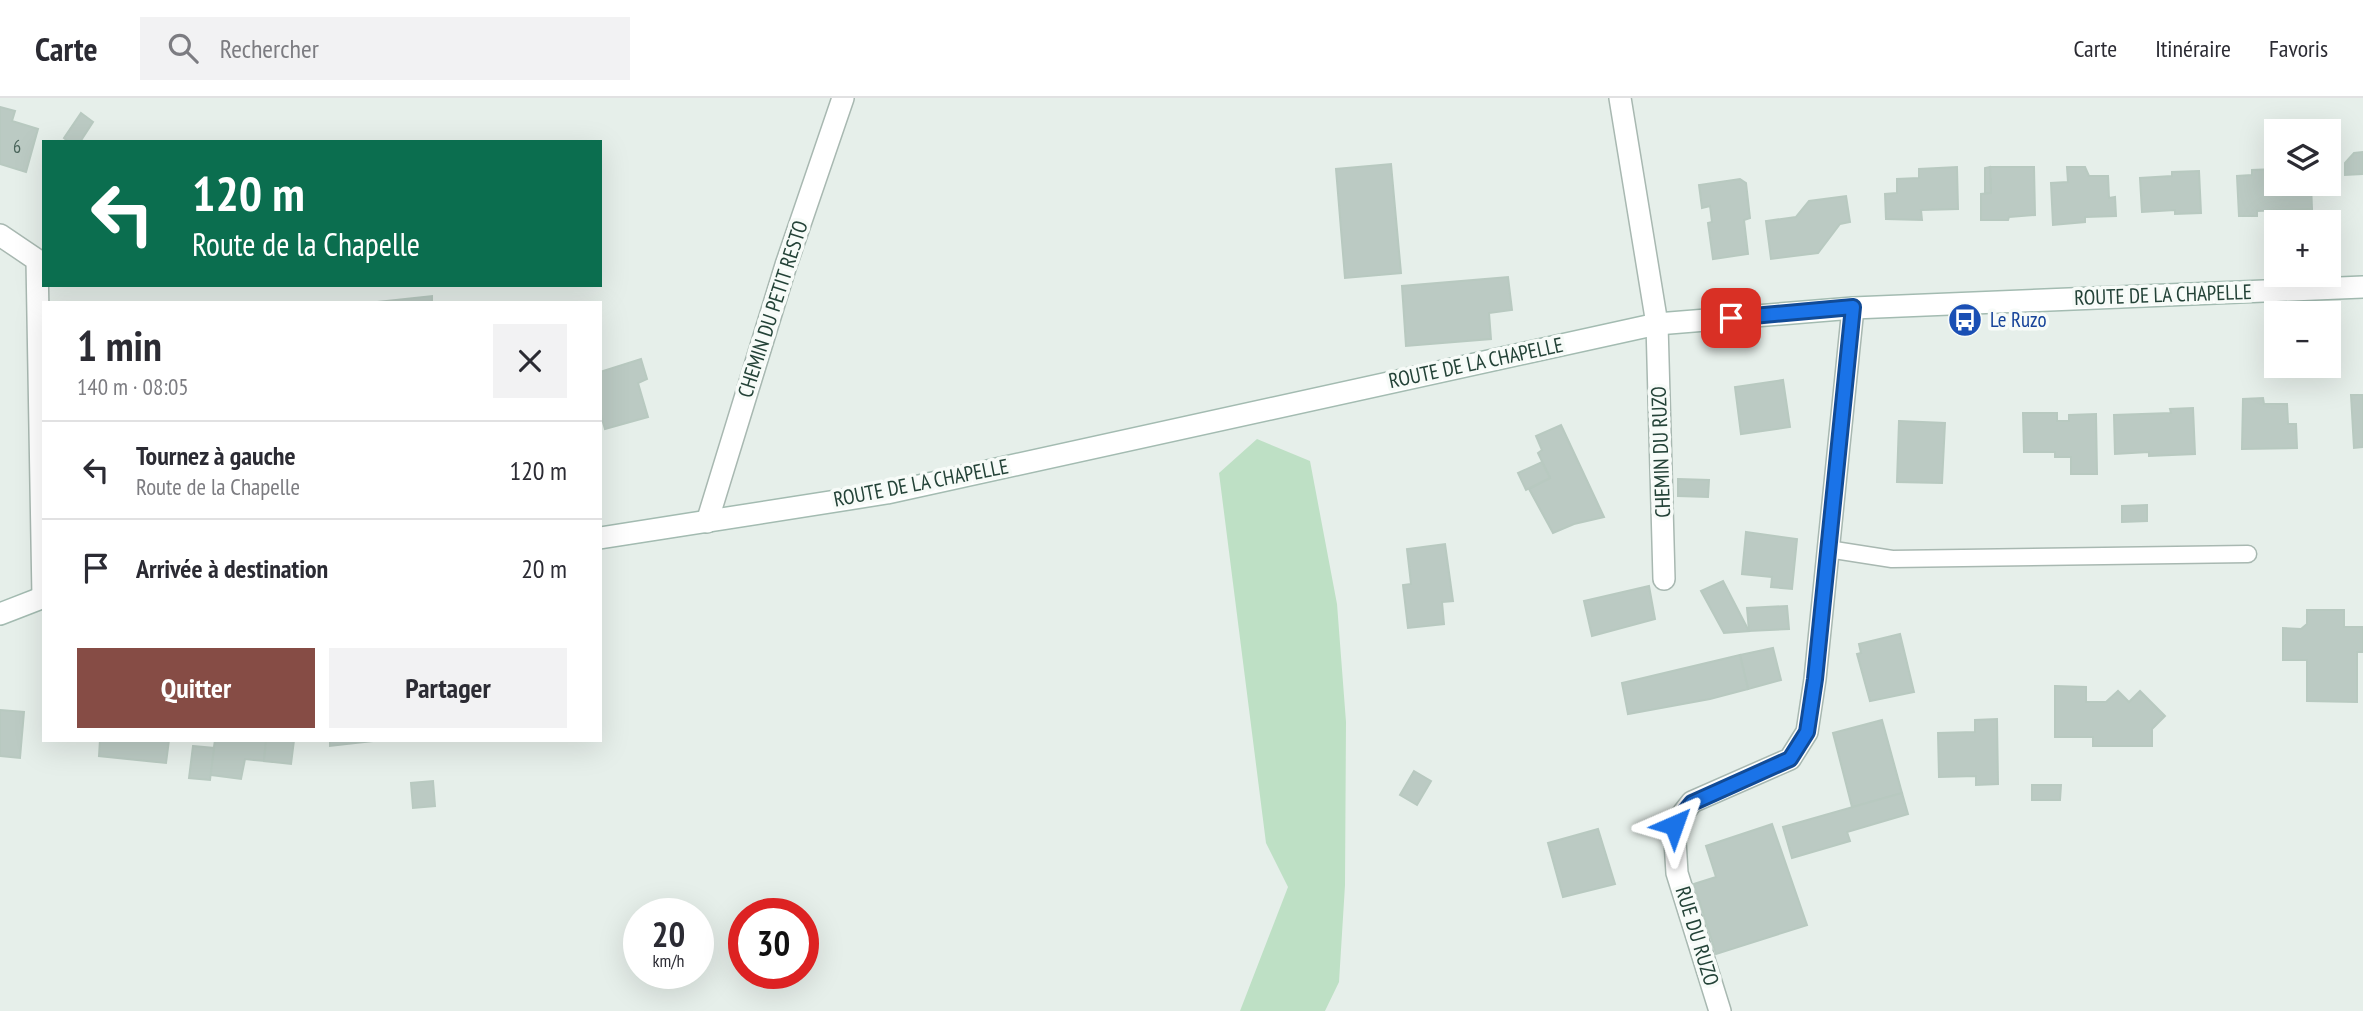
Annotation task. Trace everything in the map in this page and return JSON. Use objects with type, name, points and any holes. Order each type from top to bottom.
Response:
[{"type":"street","name":"CHEMIN DU PETIT RESTO","points":[[707,522],[786,265],[843,98]]},
{"type":"street","name":"CHEMIN DU RUZO","points":[[1620,98],[1657,324],[1664,579]]},
{"type":"street","points":[[0,236],[37,260],[42,541]]},
{"type":"street","name":"ROUTE DE LA CHAPELLE","points":[[602,538],[887,493],[1657,324],[1853,307],[2363,287]]},
{"type":"street","name":"RUE DU RUZO","points":[[1720,1011],[1677,873],[1674,825],[1692,803],[1790,759],[1807,732],[1815,679],[1853,307]]},
{"type":"street","points":[[0,614],[42,597]]},
{"type":"lane","points":[[1828,549],[1892,559],[2248,554]]},
{"type":"green space","points":[[1257,439],[1310,461],[1337,604],[1346,722],[1345,885],[1339,982],[1325,1011],[1240,1011],[1288,887],[1266,843],[1219,473]]},
{"type":"building","points":[[0,107],[15,111],[12,121],[38,129],[26,172],[0,164]]},
{"type":"building","points":[[81,113],[93,122],[81,140],[64,138]]},
{"type":"building","points":[[2363,152],[2363,174],[2345,175],[2345,163],[2354,153]]},
{"type":"building","points":[[1391,164],[1401,273],[1345,278],[1336,169]]},
{"type":"building","points":[[1957,167],[1958,209],[1921,210],[1922,220],[1886,219],[1885,194],[1897,193],[1897,179],[1919,178],[1919,169]]},
{"type":"building","points":[[1990,167],[2034,167],[2035,215],[2009,217],[2008,220],[1981,220],[1981,194],[1991,193]]},
{"type":"building","points":[[1990,167],[1991,193],[1985,193],[1985,168]]},
{"type":"building","points":[[2067,167],[2085,167],[2089,176],[2108,176],[2109,198],[2115,197],[2116,216],[2085,217],[2085,222],[2053,225],[2051,183],[2068,182]]},
{"type":"building","points":[[2252,170],[2264,170],[2264,196],[2311,196],[2312,209],[2264,210],[2257,211],[2257,216],[2239,216],[2237,176],[2252,175]]},
{"type":"building","points":[[2199,171],[2201,213],[2175,214],[2175,210],[2142,212],[2140,178],[2172,176],[2172,172]]},
{"type":"building","points":[[1740,179],[1746,183],[1750,218],[1744,220],[1748,254],[1713,259],[1708,223],[1712,222],[1710,206],[1702,208],[1699,185]]},
{"type":"building","points":[[1846,196],[1850,222],[1840,224],[1818,253],[1771,259],[1766,221],[1796,217],[1809,201]]},
{"type":"building","points":[[1508,277],[1512,310],[1489,313],[1491,339],[1406,346],[1402,286]]},
{"type":"building","points":[[432,296],[432,301],[387,301]]},
{"type":"building","points":[[641,359],[647,379],[638,383],[648,417],[605,429],[602,419],[602,371]]},
{"type":"building","points":[[1783,380],[1790,427],[1741,434],[1735,387]]},
{"type":"building","points":[[2351,395],[2363,395],[2363,447],[2354,448]]},
{"type":"building","points":[[2263,398],[2264,404],[2287,404],[2288,424],[2296,424],[2297,448],[2242,449],[2243,399]]},
{"type":"building","points":[[2193,408],[2195,454],[2115,454],[2114,415],[2171,413],[2170,409]]},
{"type":"building","points":[[2023,413],[2057,413],[2057,421],[2069,421],[2069,415],[2096,414],[2097,474],[2071,474],[2071,457],[2055,457],[2055,452],[2024,452]]},
{"type":"building","points":[[1899,421],[1945,423],[1942,483],[1897,482]]},
{"type":"building","points":[[1561,425],[1604,517],[1574,524],[1553,533],[1529,489],[1550,478],[1538,453],[1542,450],[1536,436]]},
{"type":"building","points":[[1542,462],[1550,478],[1526,490],[1518,473]]},
{"type":"building","points":[[1678,479],[1709,480],[1708,497],[1678,496]]},
{"type":"building","points":[[2147,505],[2147,521],[2122,522],[2122,506]]},
{"type":"building","points":[[1746,532],[1797,539],[1792,589],[1771,587],[1772,577],[1742,574]]},
{"type":"building","points":[[1445,544],[1453,601],[1442,602],[1444,624],[1408,628],[1403,585],[1411,584],[1407,549]]},
{"type":"building","points":[[1723,581],[1749,631],[1724,633],[1701,591]]},
{"type":"building","points":[[1649,586],[1655,619],[1592,636],[1584,601]]},
{"type":"building","points":[[1787,606],[1789,629],[1749,631],[1747,608]]},
{"type":"building","points":[[2307,610],[2344,610],[2344,627],[2363,627],[2363,652],[2357,652],[2357,702],[2307,701],[2307,660],[2283,660],[2283,628],[2301,629],[2307,624]]},
{"type":"building","points":[[1900,634],[1914,692],[1870,701],[1857,654],[1861,653],[1859,644]]},
{"type":"building","points":[[1773,648],[1781,680],[1748,689],[1740,655]]},
{"type":"building","points":[[1740,655],[1748,689],[1628,714],[1622,683]]},
{"type":"building","points":[[2055,686],[2086,687],[2086,702],[2106,702],[2118,691],[2129,702],[2140,691],[2165,716],[2152,729],[2152,746],[2093,746],[2093,737],[2055,737]]},
{"type":"building","points":[[0,710],[24,712],[20,758],[0,756]]},
{"type":"building","points":[[1997,719],[1998,784],[1976,785],[1976,776],[1939,777],[1938,733],[1975,732],[1975,720]]},
{"type":"building","points":[[1882,720],[1902,793],[1852,807],[1833,733]]},
{"type":"building","points":[[100,742],[169,742],[166,763],[99,756]]},
{"type":"building","points":[[215,742],[266,742],[264,761],[245,759],[241,779],[210,775]]},
{"type":"building","points":[[266,742],[294,742],[291,764],[264,761]]},
{"type":"building","points":[[330,742],[365,742],[330,746]]},
{"type":"building","points":[[193,746],[214,748],[210,780],[189,778]]},
{"type":"building","points":[[1414,771],[1431,781],[1417,805],[1400,795]]},
{"type":"building","points":[[433,781],[435,806],[413,808],[411,783]]},
{"type":"building","points":[[2032,785],[2061,785],[2060,800],[2032,800]]},
{"type":"building","points":[[1902,793],[1908,814],[1847,832],[1850,841],[1792,858],[1783,827]]},
{"type":"building","points":[[1772,824],[1807,925],[1716,954],[1694,884],[1716,877],[1706,846]]},
{"type":"building","points":[[1598,829],[1615,884],[1563,897],[1548,843]]},
{"type":"place","name":"Le Ruzo","points":[[1965,320]]},
{"type":"route","points":[[1674,825],[1692,803],[1790,759],[1807,732],[1815,679],[1853,307],[1731,318]]}]
